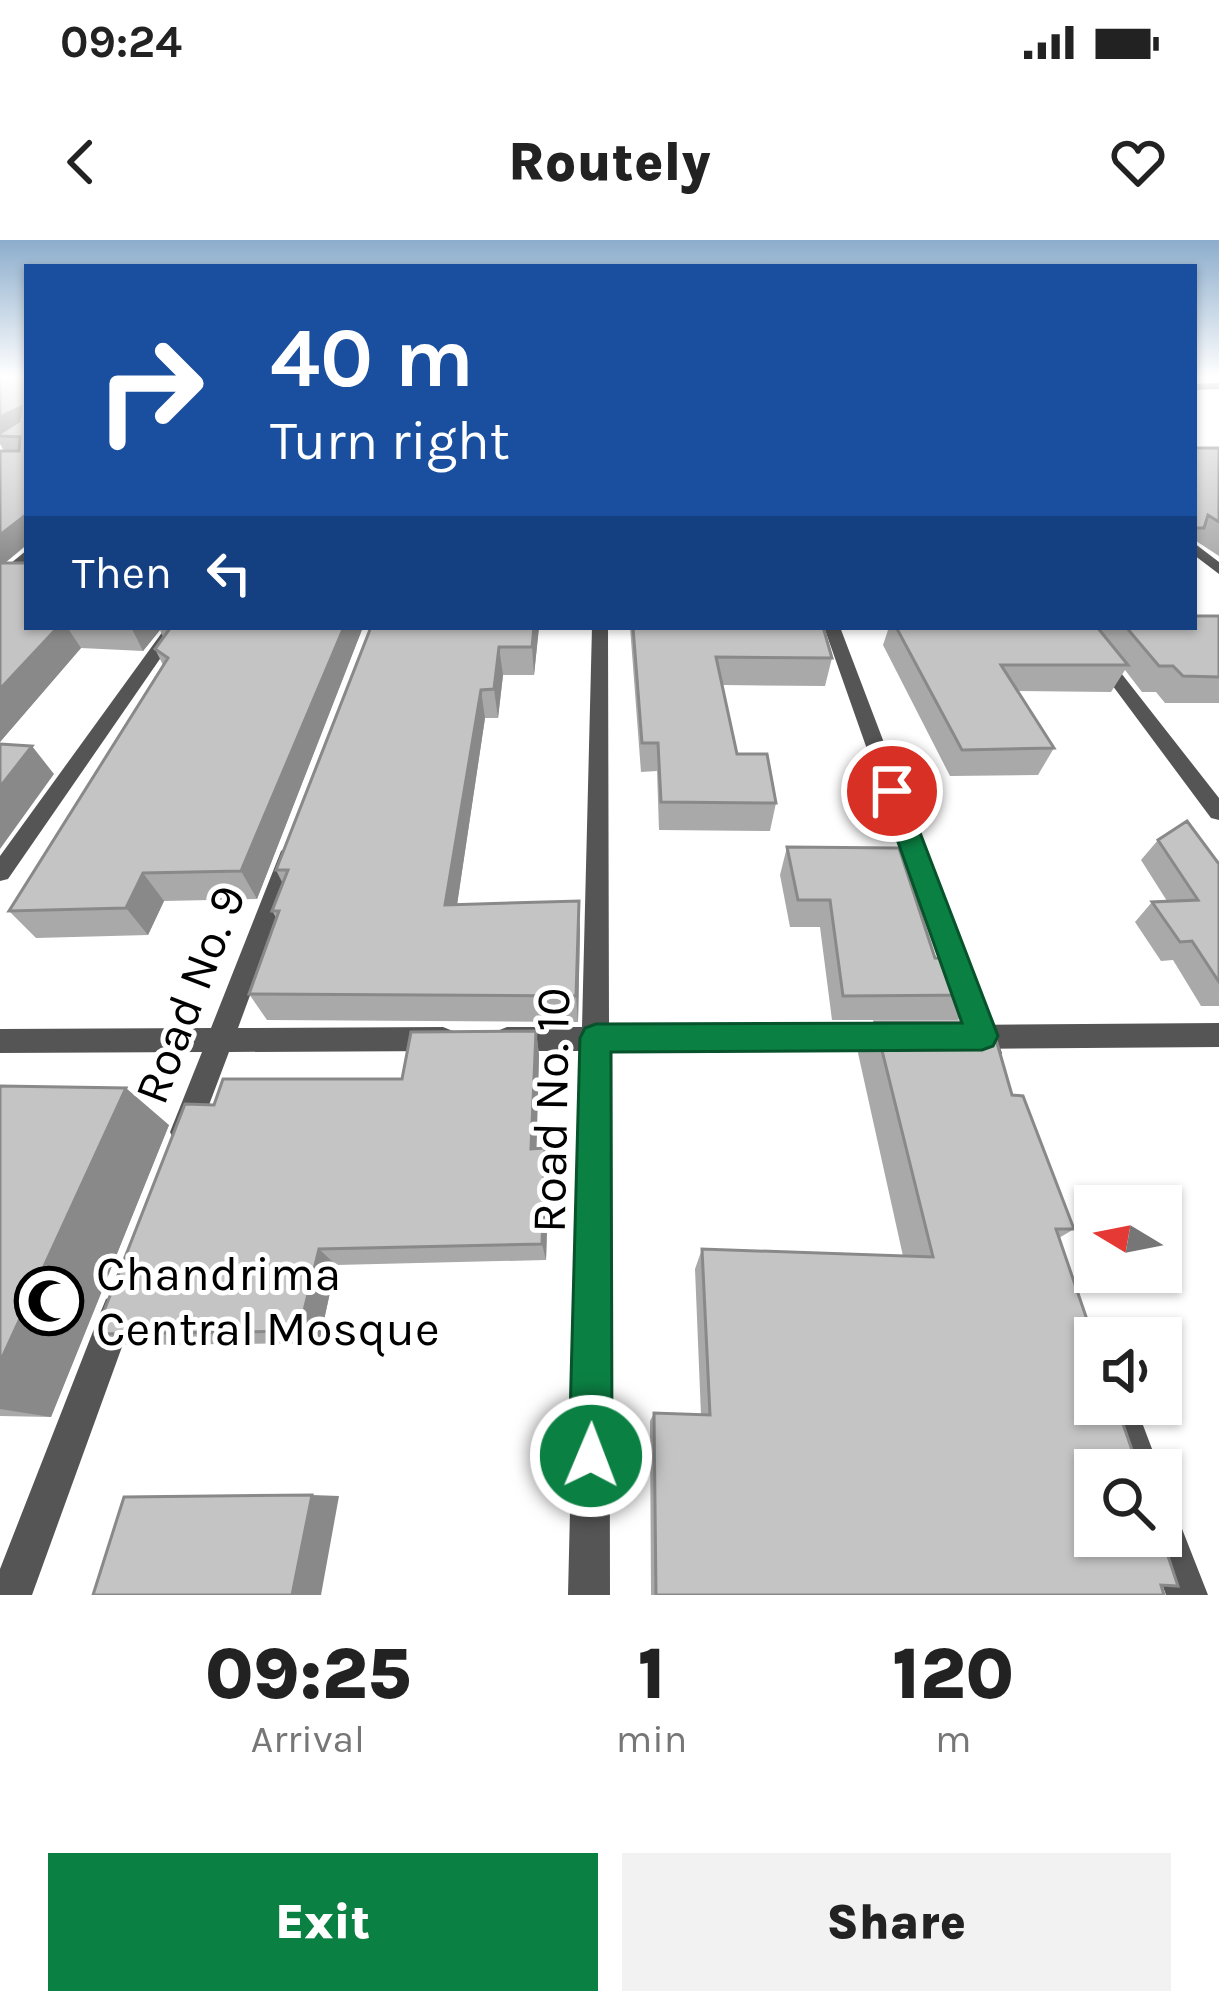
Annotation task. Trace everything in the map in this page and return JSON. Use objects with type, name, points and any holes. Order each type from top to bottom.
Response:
[{"type":"street","points":[[0,580],[24,557]]},
{"type":"street","points":[[0,873],[172,630]]},
{"type":"street","name":"Road No. 10","points":[[589,1595],[600,630]]},
{"type":"street","points":[[833,630],[998,1081]]},
{"type":"street","points":[[1079,630],[1219,813]]},
{"type":"street","name":"Road No. 9","points":[[178,1151],[302,823]]},
{"type":"street","points":[[0,1041],[1219,1035]]},
{"type":"street","points":[[11,1595],[128,1284]]},
{"type":"street","points":[[1173,1557],[1187,1595]]},
{"type":"building","points":[[20,439],[24,439],[24,516],[0,535],[0,451],[19,451]]},
{"type":"building","points":[[1197,448],[1219,448],[1219,522],[1208,515],[1204,528],[1197,528]]},
{"type":"building","points":[[0,563],[24,563],[24,630],[55,630],[0,689]]},
{"type":"building","points":[[1197,616],[1219,616],[1219,677],[1183,676],[1173,666],[1159,666],[1129,630],[1197,630]]},
{"type":"building","points":[[169,630],[343,630],[241,871],[143,873],[126,908],[9,911],[168,658],[155,649]]},
{"type":"building","points":[[370,630],[534,630],[532,647],[499,647],[494,689],[481,690],[445,905],[579,901],[576,996],[249,994],[279,911],[272,911],[288,870],[276,870]]},
{"type":"building","points":[[633,630],[824,630],[832,658],[716,657],[737,754],[767,754],[776,803],[661,802],[658,743],[642,743]]},
{"type":"building","points":[[898,630],[1099,630],[1128,665],[1001,665],[1054,748],[962,750]]},
{"type":"building","points":[[0,744],[32,746],[0,787]]},
{"type":"building","points":[[1187,821],[1219,864],[1219,982],[1192,941],[1180,942],[1152,902],[1198,900],[1158,840]]},
{"type":"building","points":[[787,847],[899,848],[935,958],[962,959],[975,995],[843,996],[830,900],[798,900]]},
{"type":"building","points":[[875,1022],[991,1022],[1012,1095],[1023,1096],[1074,1229],[1056,1229],[1074,1293],[1086,1317],[1074,1317],[1074,1425],[1123,1425],[1132,1449],[1074,1449],[1074,1557],[1168,1557],[1178,1586],[1161,1585],[1164,1595],[656,1595],[654,1413],[710,1415],[702,1249],[933,1257]]},
{"type":"building","points":[[536,1031],[531,1149],[545,1148],[542,1244],[319,1249],[299,1331],[95,1334],[185,1104],[214,1105],[223,1079],[402,1079],[411,1032]]},
{"type":"building","points":[[0,1086],[126,1088],[0,1362]]},
{"type":"building","points":[[312,1495],[292,1595],[93,1595],[124,1497]]},
{"type":"place","name":"Chandrima Central Mosque","points":[[49,1301]]},
{"type":"route","points":[[591,1456],[596,1038],[982,1036],[892,791]]}]
